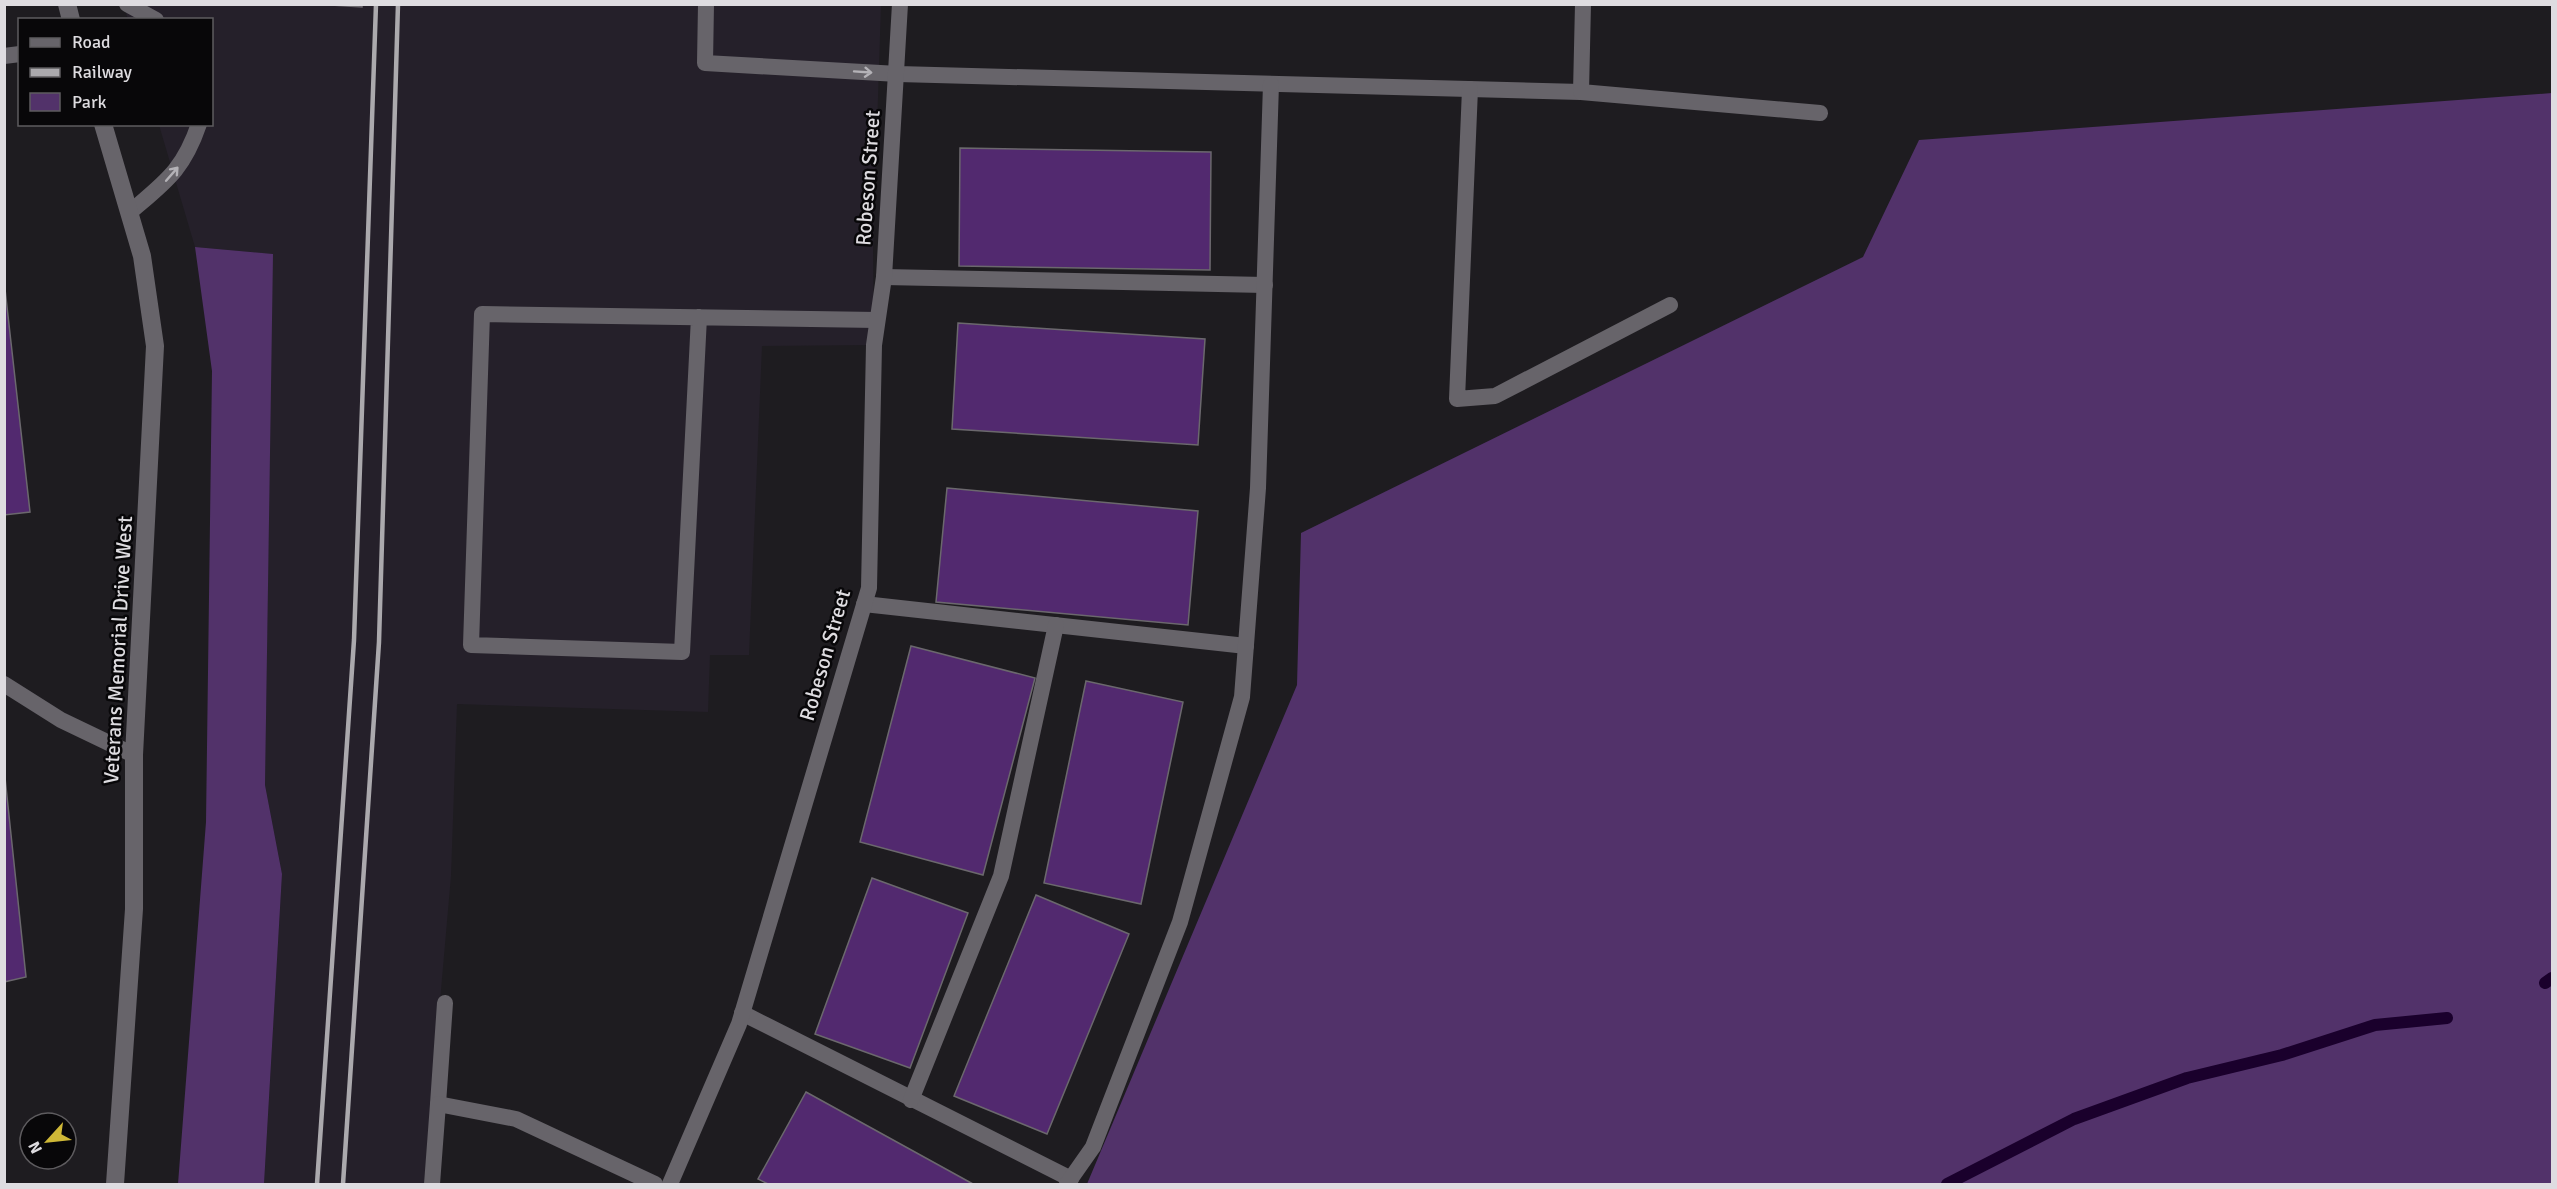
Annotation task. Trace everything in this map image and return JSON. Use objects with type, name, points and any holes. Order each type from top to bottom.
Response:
[{"type":"street","name":"Veterans Memorial Drive West","points":[[104,126],[142,256],[155,346],[134,755],[134,909],[116,1185]]},
{"type":"lane","points":[[127,4],[152,18]]},
{"type":"lane","points":[[706,4],[705,63],[898,74],[1581,92],[1820,113]]},
{"type":"lane","name":"Robeson Street","points":[[670,1185],[742,1013],[869,588],[874,345],[884,277],[898,74],[900,4]]},
{"type":"lane","points":[[1581,92],[1583,4]]},
{"type":"lane","points":[[742,1013],[1069,1182],[1093,1147],[1180,922],[1242,697],[1258,489],[1271,84]]},
{"type":"lane","points":[[1470,89],[1457,399],[1495,396],[1671,305]]},
{"type":"lane","points":[[129,213],[168,179],[189,154],[198,126]]},
{"type":"lane","points":[[884,277],[1265,285]]},
{"type":"lane","points":[[699,317],[682,652],[471,645],[482,314],[699,317],[878,320]]},
{"type":"lane","points":[[864,604],[1246,646]]},
{"type":"lane","points":[[911,1100],[1001,876],[1056,625]]},
{"type":"lane","points":[[4,684],[61,720],[134,755]]},
{"type":"lane","points":[[432,1185],[445,1003]]},
{"type":"lane","points":[[438,1104],[516,1119],[656,1185]]},
{"type":"shaded area","points":[[123,5],[881,5],[873,251],[874,345],[762,346],[749,655],[710,655],[708,712],[457,704],[451,876],[424,1184],[264,1184],[282,874],[265,785],[272,254],[195,247],[159,126],[213,126],[213,18],[128,18]]},
{"type":"green space","points":[[2552,93],[2552,1184],[1087,1184],[1297,685],[1301,533],[1863,257],[1919,140]]},
{"type":"green space","points":[[195,247],[273,254],[265,785],[282,874],[264,1184],[178,1184],[206,822],[212,371]]},
{"type":"building","points":[[315,4],[362,4],[362,7]]},
{"type":"building","points":[[960,148],[1211,152],[1210,270],[959,266]]},
{"type":"building","points":[[4,280],[30,512],[4,515]]},
{"type":"building","points":[[958,323],[1205,339],[1198,445],[952,429]]},
{"type":"building","points":[[947,488],[1198,511],[1188,625],[936,602]]},
{"type":"building","points":[[911,646],[1035,678],[983,875],[860,842]]},
{"type":"building","points":[[1086,681],[1183,702],[1141,904],[1044,883]]},
{"type":"building","points":[[4,768],[26,977],[4,982]]},
{"type":"building","points":[[872,878],[968,913],[910,1068],[815,1034]]},
{"type":"building","points":[[1036,895],[1129,934],[1047,1134],[954,1096]]},
{"type":"building","points":[[806,1092],[973,1184],[768,1184],[758,1179]]},
{"type":"waterway","points":[[2545,983],[2552,978]]},
{"type":"waterway","points":[[1947,1184],[2074,1119],[2187,1078],[2282,1055],[2375,1025],[2447,1018]]},
{"type":"railway","points":[[317,1184],[354,640],[376,4]]},
{"type":"railway","points":[[343,1184],[379,642],[398,4]]}]
